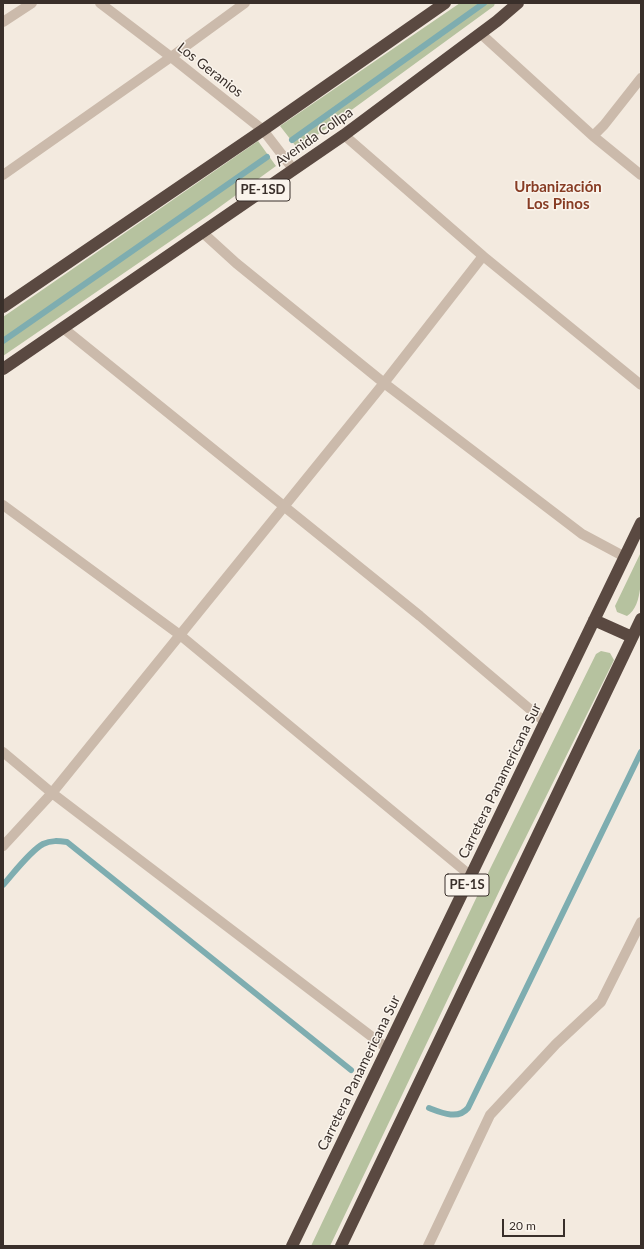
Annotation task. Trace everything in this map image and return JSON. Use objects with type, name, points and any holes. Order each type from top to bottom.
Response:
[{"type":"highway","points":[[3,307],[263,130],[445,3]]},
{"type":"highway","name":"Avenida Collpa","points":[[3,370],[344,135],[497,21],[518,3]]},
{"type":"highway","name":"Carretera Panamericana Sur","points":[[292,1246],[641,523]]},
{"type":"highway","name":"PE-1S","points":[[341,1246],[641,619]]},
{"type":"highway","points":[[594,620],[632,638]]},
{"type":"street","points":[[3,22],[32,3]]},
{"type":"street","name":"Los Geranios","points":[[100,3],[263,130],[293,169]]},
{"type":"street","points":[[3,175],[245,3]]},
{"type":"street","points":[[480,33],[593,136],[641,174]]},
{"type":"street","points":[[593,136],[604,125],[641,78]]},
{"type":"street","points":[[344,135],[483,256],[641,385]]},
{"type":"street","points":[[202,232],[236,264],[384,383],[582,534],[625,557]]},
{"type":"street","points":[[3,846],[52,793],[384,383],[483,256]]},
{"type":"street","points":[[63,328],[420,616],[545,722]]},
{"type":"street","points":[[3,505],[180,635],[471,876]]},
{"type":"street","points":[[3,752],[52,793],[388,1049]]},
{"type":"street","points":[[428,1246],[490,1115],[556,1044],[601,1002],[641,922]]},
{"type":"green space","points":[[460,3],[495,3],[494,6],[298,149],[280,126]]},
{"type":"green space","points":[[258,141],[276,166],[210,214],[3,356],[3,317]]},
{"type":"green space","points":[[641,552],[639,596],[632,611],[627,616],[617,612],[615,606]]},
{"type":"green space","points":[[601,651],[610,653],[614,660],[506,877],[330,1246],[311,1246],[490,869],[596,654]]},
{"type":"waterway","points":[[292,140],[484,3]]},
{"type":"waterway","points":[[3,341],[267,157]]},
{"type":"waterway","points":[[429,1108],[455,1115],[464,1112],[468,1108],[641,752]]},
{"type":"waterway","points":[[3,885],[27,857],[38,847],[49,842],[67,842],[351,1070]]},
{"type":"district","name":"Urbanización Los Pinos","points":[[558,196]]}]
